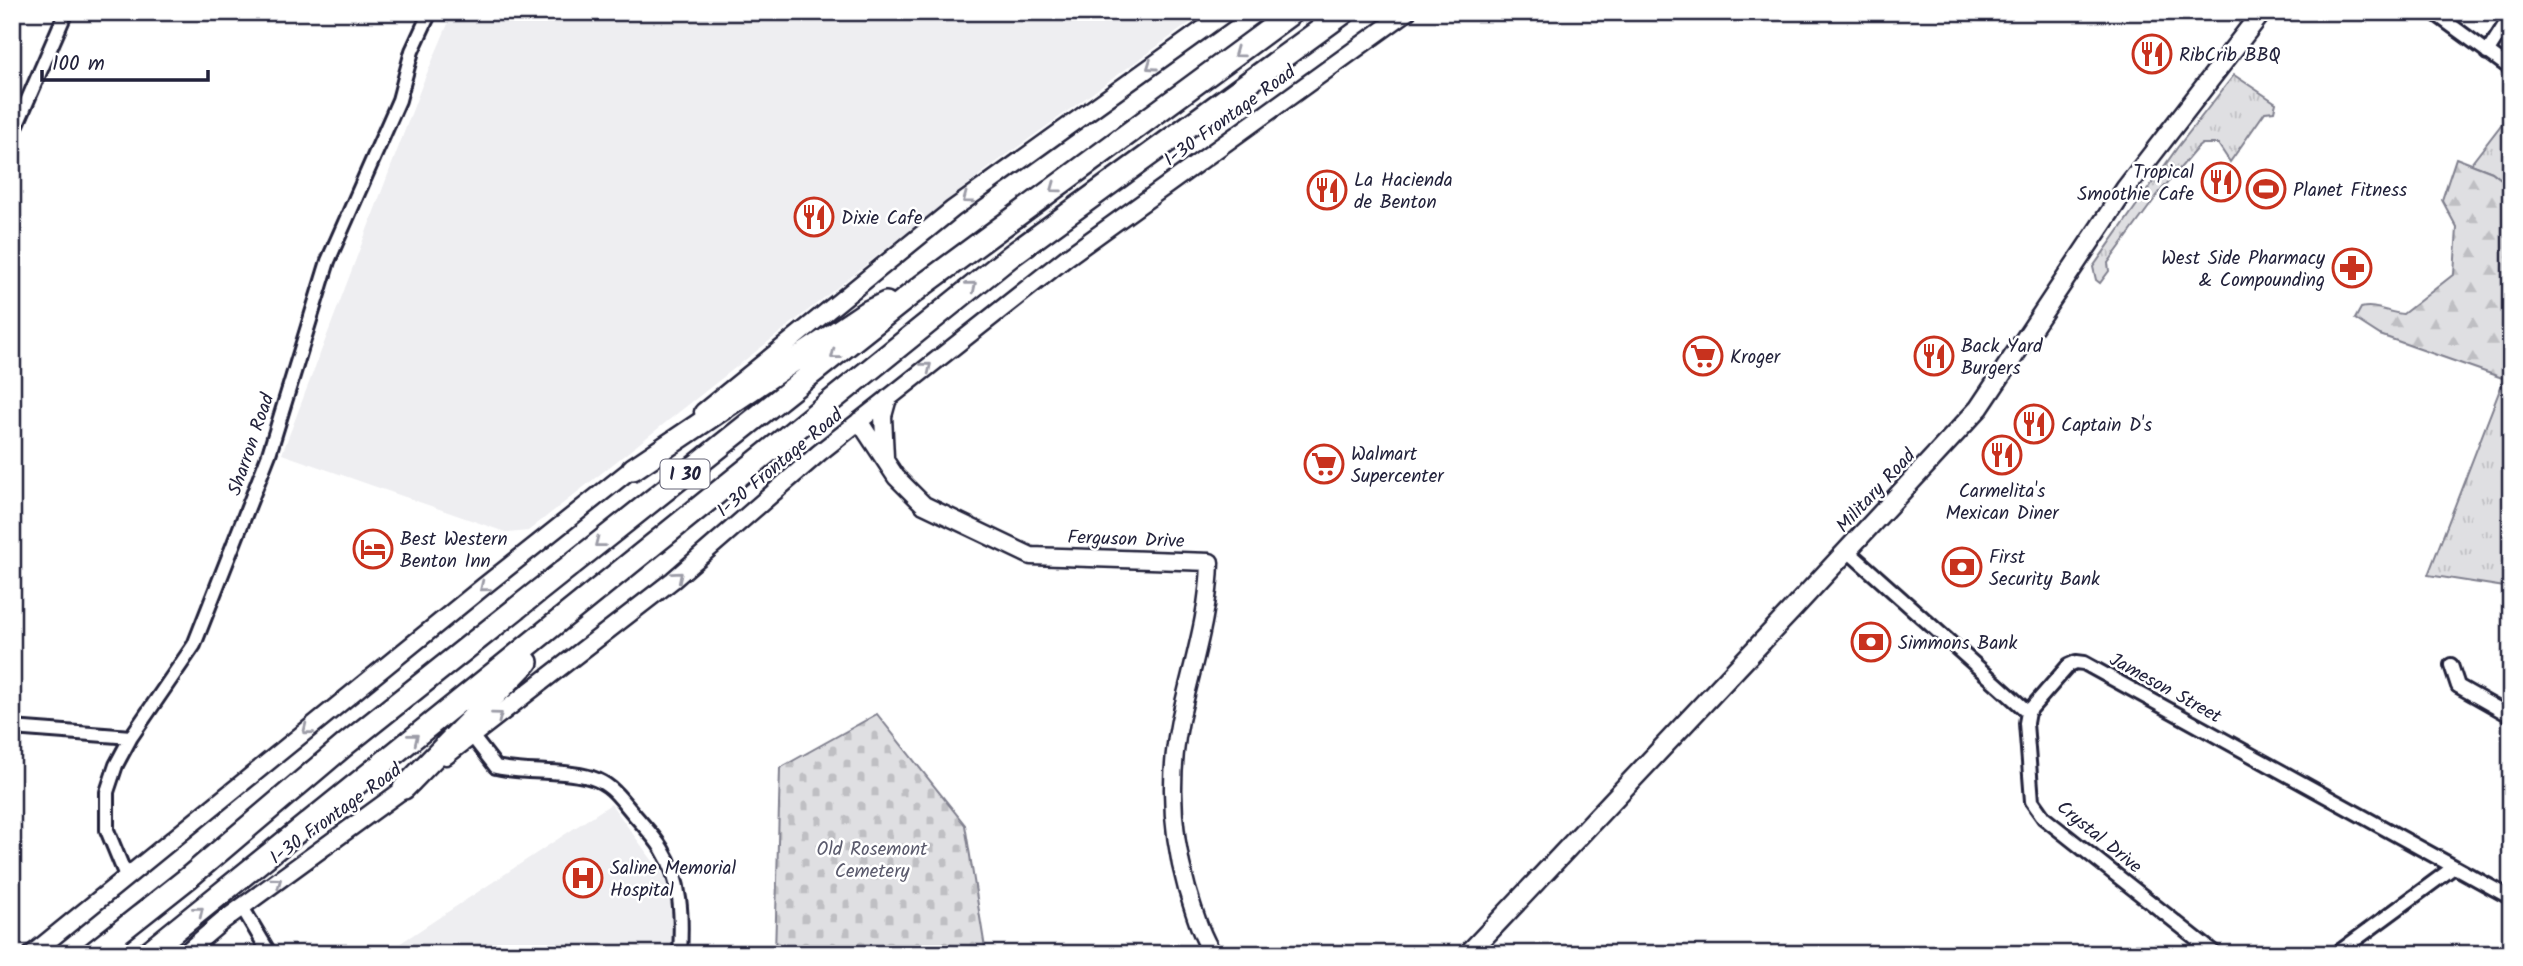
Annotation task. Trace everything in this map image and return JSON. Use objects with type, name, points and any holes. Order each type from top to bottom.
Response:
[{"type":"highway","name":"I 30","points":[[92,954],[188,878],[346,744],[923,285],[1293,12]]},
{"type":"highway","name":"I 30","points":[[146,954],[1012,255],[1345,12]]},
{"type":"highway","points":[[633,469],[864,313],[923,285]]},
{"type":"highway","points":[[404,788],[585,601]]},
{"type":"main road","points":[[32,954],[953,209],[1227,12]]},
{"type":"main road","name":"I-30 Frontage Road","points":[[184,954],[673,580],[819,453],[1066,258],[1407,12]]},
{"type":"main road","name":"Military Road","points":[[1468,954],[1979,408],[2126,188],[2262,12]]},
{"type":"main road","points":[[886,462],[883,451],[883,425],[888,398]]},
{"type":"main road","name":"Ferguson Drive","points":[[859,421],[896,477],[924,505],[1031,556],[1210,562],[1207,610],[1184,701],[1171,786],[1177,845],[1184,876],[1196,917],[1213,954]]},
{"type":"street","points":[[12,136],[66,12]]},
{"type":"street","name":"Sharron Road","points":[[126,876],[107,830],[107,792],[116,765],[131,737],[194,645],[269,454],[328,261],[399,100],[412,51],[430,12]]},
{"type":"street","points":[[2433,12],[2511,69]]},
{"type":"street","points":[[2487,53],[2511,15]]},
{"type":"street","points":[[1848,551],[2028,712]]},
{"type":"street","name":"Jameson Street","points":[[2028,712],[2069,665],[2084,663],[2511,898]]},
{"type":"street","points":[[2451,665],[2458,686],[2511,716]]},
{"type":"street","name":"Crystal Drive","points":[[2028,712],[2025,723],[2032,801],[2044,818],[2216,954]]},
{"type":"street","points":[[12,729],[131,737]]},
{"type":"street","points":[[472,736],[496,767],[513,771],[570,774],[610,786],[663,850],[679,893],[682,926],[680,954]]},
{"type":"street","points":[[2336,954],[2454,867]]},
{"type":"street","points":[[242,907],[270,954]]},
{"type":"shaded area","points":[[453,12],[1205,12],[990,167],[528,531],[508,533],[282,454],[422,85]]},
{"type":"shaded area","name":"Saline Memorial Hospital","points":[[611,804],[674,890],[672,954],[384,954]]},
{"type":"green space","points":[[2234,75],[2276,103],[2274,111],[2265,112],[2230,162],[2218,144],[2202,144],[2197,148],[2159,193],[2108,263],[2109,271],[2100,283],[2096,280],[2093,267],[2177,148]]},
{"type":"green space","points":[[2511,112],[2511,187],[2492,172],[2471,164]]},
{"type":"green space","points":[[2456,158],[2492,172],[2511,187],[2511,381],[2380,335],[2355,319],[2361,308],[2366,307],[2403,314],[2454,274],[2457,228],[2442,200]]},
{"type":"green space","points":[[2504,379],[2511,381],[2511,588],[2428,575]]},
{"type":"green space","name":"Old Rosemont Cemetery","points":[[877,714],[965,825],[986,954],[775,954],[780,768]]},
{"type":"place","name":"RibCrib BBQ","points":[[2152,54]]},
{"type":"place","name":"Tropical Smoothie Cafe","points":[[2221,182]]},
{"type":"place","name":"Planet Fitness","points":[[2266,189]]},
{"type":"place","name":"La Hacienda de Benton","points":[[1327,190]]},
{"type":"place","name":"Dixie Cafe","points":[[814,217]]},
{"type":"place","name":"West Side Pharmacy & Compounding","points":[[2352,268]]},
{"type":"place","name":"Kroger","points":[[1703,356]]},
{"type":"place","name":"Back Yard Burgers","points":[[1934,356]]},
{"type":"place","name":"Captain D's","points":[[2034,424]]},
{"type":"place","name":"Carmelita's Mexican Diner","points":[[2002,455]]},
{"type":"place","name":"Walmart Supercenter","points":[[1324,464]]},
{"type":"place","name":"Best Western Benton Inn","points":[[373,549]]},
{"type":"place","name":"First Security Bank","points":[[1962,567]]},
{"type":"place","name":"Simmons Bank","points":[[1871,642]]},
{"type":"place","name":"Saline Memorial Hospital","points":[[583,878]]}]
